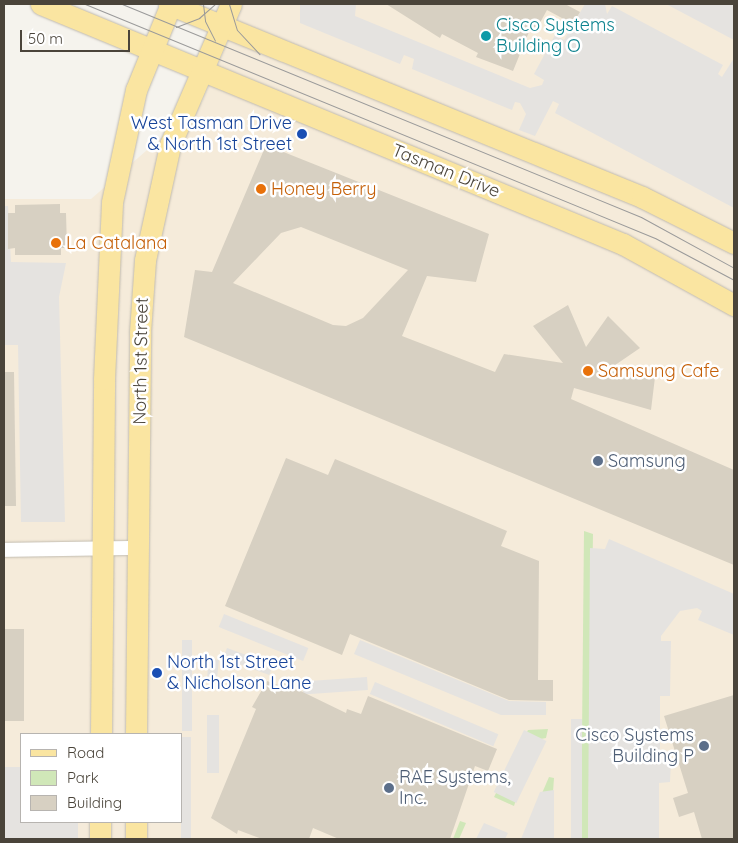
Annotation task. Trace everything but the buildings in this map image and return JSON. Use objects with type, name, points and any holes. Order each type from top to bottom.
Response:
[{"type":"main road","name":"Tasman Drive","points":[[41,4],[623,244],[734,305]]},
{"type":"main road","name":"North 1st Street","points":[[101,733],[103,549],[111,209],[126,128],[151,50],[170,4]]},
{"type":"main road","points":[[170,4],[642,196],[734,243]]},
{"type":"main road","name":"North 1st Street","points":[[136,733],[140,332],[145,260],[170,145],[231,4]]},
{"type":"main road","points":[[100,823],[100,839]]},
{"type":"main road","points":[[136,823],[136,839]]},
{"type":"street","points":[[4,550],[138,548]]},
{"type":"shaded area","points":[[244,4],[734,4],[734,839],[4,839],[4,199],[91,199],[202,102]]},
{"type":"shaded area","points":[[300,4],[356,4],[355,16],[530,88],[542,85],[544,80],[534,74],[555,35],[564,40],[585,4],[605,4],[607,14],[612,6],[723,65],[718,74],[722,77],[734,58],[734,208],[555,113],[559,104],[553,101],[535,136],[519,130],[526,114],[520,103],[515,102],[512,110],[412,69],[414,59],[404,55],[400,64],[300,23]]},
{"type":"shaded area","points":[[666,4],[734,4],[734,40]]},
{"type":"shaded area","points":[[4,206],[8,206],[11,262],[66,263],[59,297],[65,522],[21,522],[18,345],[4,345]]},
{"type":"shaded area","points":[[609,539],[734,594],[734,635],[698,620],[702,611],[697,608],[680,611],[661,636],[661,641],[671,641],[670,696],[660,696],[660,759],[671,760],[670,782],[659,783],[659,839],[588,839],[590,548],[605,549]]},
{"type":"shaded area","points":[[224,614],[308,648],[303,661],[219,627]]},
{"type":"shaded area","points":[[182,640],[192,640],[192,731],[182,731]]},
{"type":"shaded area","points":[[360,640],[509,701],[546,702],[546,715],[501,715],[354,654]]},
{"type":"shaded area","points":[[227,648],[273,665],[269,675],[223,658]]},
{"type":"shaded area","points":[[209,659],[219,660],[216,684],[206,683]]},
{"type":"shaded area","points":[[367,677],[368,690],[303,695],[302,682]]},
{"type":"shaded area","points":[[375,682],[498,734],[493,746],[370,694]]},
{"type":"shaded area","points":[[207,715],[219,715],[219,773],[207,773]]},
{"type":"shaded area","points":[[571,719],[582,719],[582,839],[571,839]]},
{"type":"shaded area","points":[[524,730],[546,741],[516,803],[494,792]]},
{"type":"shaded area","points":[[182,737],[191,737],[191,839],[181,839]]},
{"type":"shaded area","points":[[4,767],[20,767],[20,823],[78,823],[78,839],[4,839]]},
{"type":"shaded area","points":[[554,790],[554,839],[521,839],[540,792]]},
{"type":"shaded area","points":[[484,823],[508,833],[505,839],[476,839]]},
{"type":"green space","points":[[584,531],[593,534],[588,839],[581,839]]},
{"type":"green space","points":[[548,729],[546,738],[535,740],[514,806],[494,797],[528,730]]},
{"type":"green space","points":[[549,777],[554,778],[553,792],[533,814]]},
{"type":"green space","points":[[460,821],[466,823],[459,839],[453,839]]},
{"type":"tram line","points":[[85,4],[655,238],[734,280]]},
{"type":"tram line","points":[[122,4],[641,217],[734,268]]},
{"type":"tram line","points":[[203,4],[205,21],[215,41]]},
{"type":"tram line","points":[[176,27],[199,18],[215,4]]},
{"type":"tram line","points":[[229,4],[237,30],[259,54]]},
{"type":"place","name":"Cisco Systems Building O","points":[[486,36]]},
{"type":"place","name":"West Tasman Drive & North 1st Street","points":[[302,134]]},
{"type":"place","name":"Honey Berry","points":[[261,189]]},
{"type":"place","name":"La Catalana","points":[[56,243]]},
{"type":"place","name":"Samsung Cafe","points":[[588,371]]},
{"type":"place","name":"Samsung","points":[[598,461]]},
{"type":"place","name":"North 1st Street & Nicholson Lane","points":[[157,673]]},
{"type":"place","name":"Cisco Systems Building P","points":[[704,746]]},
{"type":"place","name":"RAE Systems, Inc.","points":[[389,788]]}]
